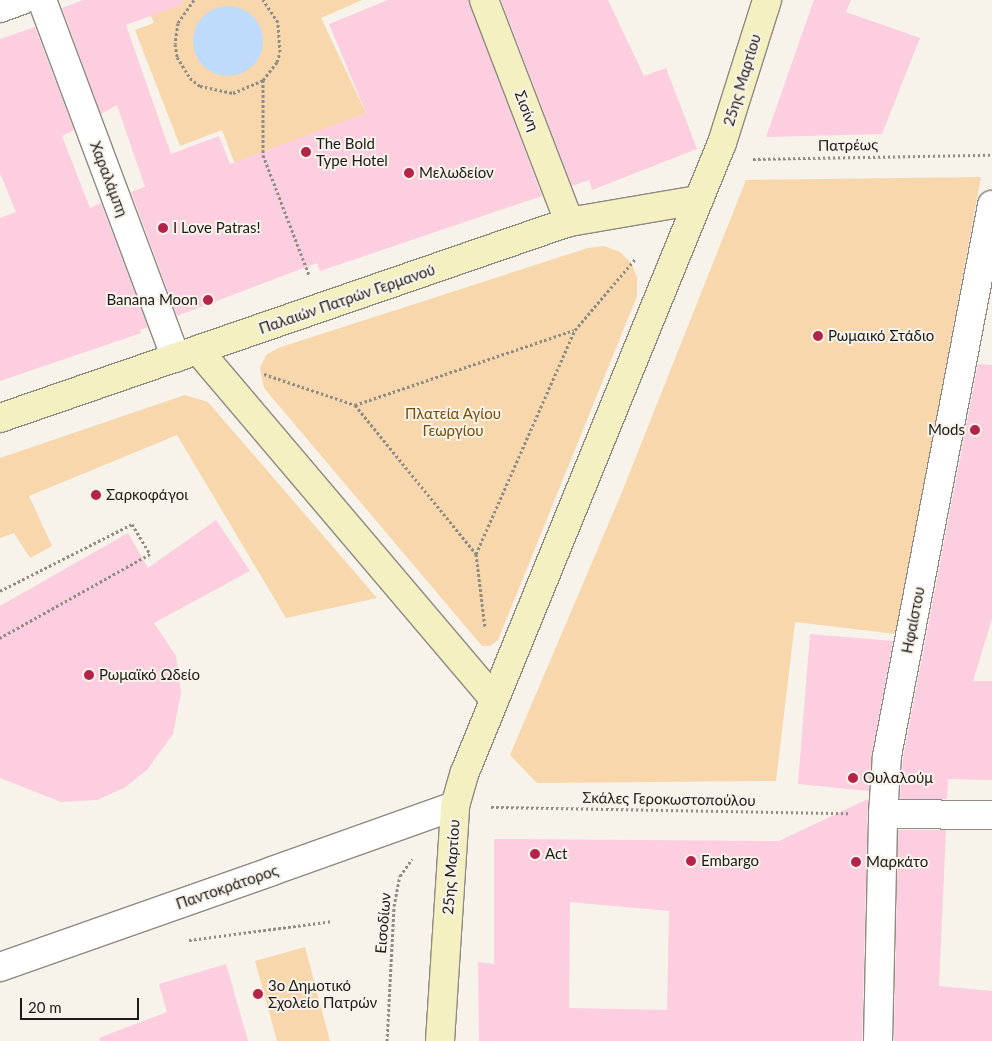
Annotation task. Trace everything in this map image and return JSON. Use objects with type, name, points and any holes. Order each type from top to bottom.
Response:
[{"type":"main road","name":"Σισίνη","points":[[484,0],[569,222]]},
{"type":"main road","name":"25ης Μαρτίου","points":[[440,1041],[455,806],[494,699],[715,160],[766,0]]},
{"type":"main road","name":"Παλαιών Πατρών Γερμανού","points":[[0,418],[569,222],[698,200]]},
{"type":"main road","points":[[187,354],[494,699]]},
{"type":"street","points":[[0,8],[22,0]]},
{"type":"street","name":"Χαραλάμπη","points":[[42,0],[187,354]]},
{"type":"street","name":"Ηφαίστου","points":[[878,1041],[883,814],[888,756],[992,205]]},
{"type":"street","name":"Παντοκράτορος","points":[[0,967],[455,806]]},
{"type":"street","points":[[883,814],[992,815]]},
{"type":"path","points":[[194,0],[178,23],[175,44],[178,57],[190,78],[210,90],[227,93],[245,90],[263,80],[277,62],[281,40],[278,22],[263,0]]},
{"type":"path","points":[[263,80],[263,155],[322,308]]},
{"type":"path","name":"Πατρέως","points":[[715,160],[992,155]]},
{"type":"path","points":[[486,637],[476,554],[575,330],[637,256]]},
{"type":"path","points":[[355,405],[575,330]]},
{"type":"path","points":[[260,372],[355,405],[476,554]]},
{"type":"path","points":[[0,591],[132,524],[150,554],[0,638]]},
{"type":"path","name":"Σκάλες Γεροκωστοπούλου","points":[[455,806],[883,814]]},
{"type":"path","name":"Εισοδίων","points":[[388,1041],[394,906],[400,876],[422,844],[452,843]]},
{"type":"path","points":[[182,940],[333,921]]},
{"type":"green space","points":[[144,0],[362,0],[321,18],[366,113],[236,167],[222,130],[180,146],[135,30],[154,23]]},
{"type":"green space","name":"Ρωμαικό Στάδιο","points":[[981,177],[896,634],[795,622],[776,781],[537,783],[510,755],[622,492],[746,180]]},
{"type":"green space","name":"Πλατεία Αγίου Γεωργίου","points":[[604,246],[620,252],[631,263],[637,277],[637,296],[498,640],[490,646],[482,646],[264,388],[260,368],[266,355],[278,348],[588,248]]},
{"type":"green space","points":[[185,395],[208,402],[377,598],[286,618],[177,435],[29,496],[52,546],[30,558],[14,533],[0,538],[0,458]]},
{"type":"green space","points":[[305,947],[330,1041],[277,1041],[255,961]]},
{"type":"water","points":[[235,6],[248,12],[257,21],[261,27],[263,41],[261,55],[253,66],[242,74],[221,76],[214,74],[203,66],[195,55],[193,34],[195,27],[203,16],[214,8]]},
{"type":"building","points":[[83,0],[182,0],[183,4],[126,25],[171,154],[219,136],[230,164],[366,113],[329,24],[388,0],[469,0],[542,196],[320,271],[317,263],[177,316],[131,192],[145,187],[117,105],[101,114],[62,8]]},
{"type":"building","points":[[501,0],[608,0],[644,76],[666,68],[697,149],[592,190],[589,180],[572,186]]},
{"type":"building","points":[[814,0],[851,0],[846,12],[920,38],[882,134],[766,137]]},
{"type":"building","points":[[35,27],[74,130],[62,136],[90,208],[101,203],[148,327],[140,330],[141,333],[0,381],[0,218],[16,212],[0,173],[0,39]]},
{"type":"building","points":[[978,364],[992,365],[992,619],[973,681],[992,681],[992,780],[948,779],[947,799],[900,799],[903,758]]},
{"type":"building","name":"Ρωμαϊκό Ωδείο","points":[[216,520],[250,571],[154,623],[176,656],[181,693],[173,734],[147,770],[124,788],[97,800],[61,802],[0,778],[0,606],[128,533],[148,568]]},
{"type":"building","points":[[810,634],[893,641],[872,753],[869,791],[798,784]]},
{"type":"building","points":[[868,799],[862,1041],[479,1041],[478,962],[494,964],[494,839],[779,841]],"holes":[[[570,902],[669,911],[667,1010],[569,1008]]]},
{"type":"building","points":[[898,830],[946,830],[939,986],[992,991],[992,1041],[894,1041]]},
{"type":"building","points":[[226,964],[248,1041],[100,1041],[99,1038],[167,1012],[159,984]]},
{"type":"place","name":"The Bold Type Hotel","points":[[306,152]]},
{"type":"place","name":"Μελωδείον","points":[[409,173]]},
{"type":"place","name":"I Love Patras!","points":[[163,228]]},
{"type":"place","name":"Banana Moon","points":[[208,300]]},
{"type":"place","name":"Ρωμαικό Στάδιο","points":[[818,336]]},
{"type":"place","name":"Mods","points":[[975,430]]},
{"type":"place","name":"Σαρκοφάγοι","points":[[96,495]]},
{"type":"place","name":"Ρωμαϊκό Ωδείο","points":[[89,675]]},
{"type":"place","name":"Ουλαλούμ","points":[[853,778]]},
{"type":"place","name":"Act","points":[[535,854]]},
{"type":"place","name":"Embargo","points":[[691,861]]},
{"type":"place","name":"Μαρκάτο","points":[[856,862]]},
{"type":"place","name":"3ο Δημοτικό Σχολείο Πατρών","points":[[258,994]]}]
